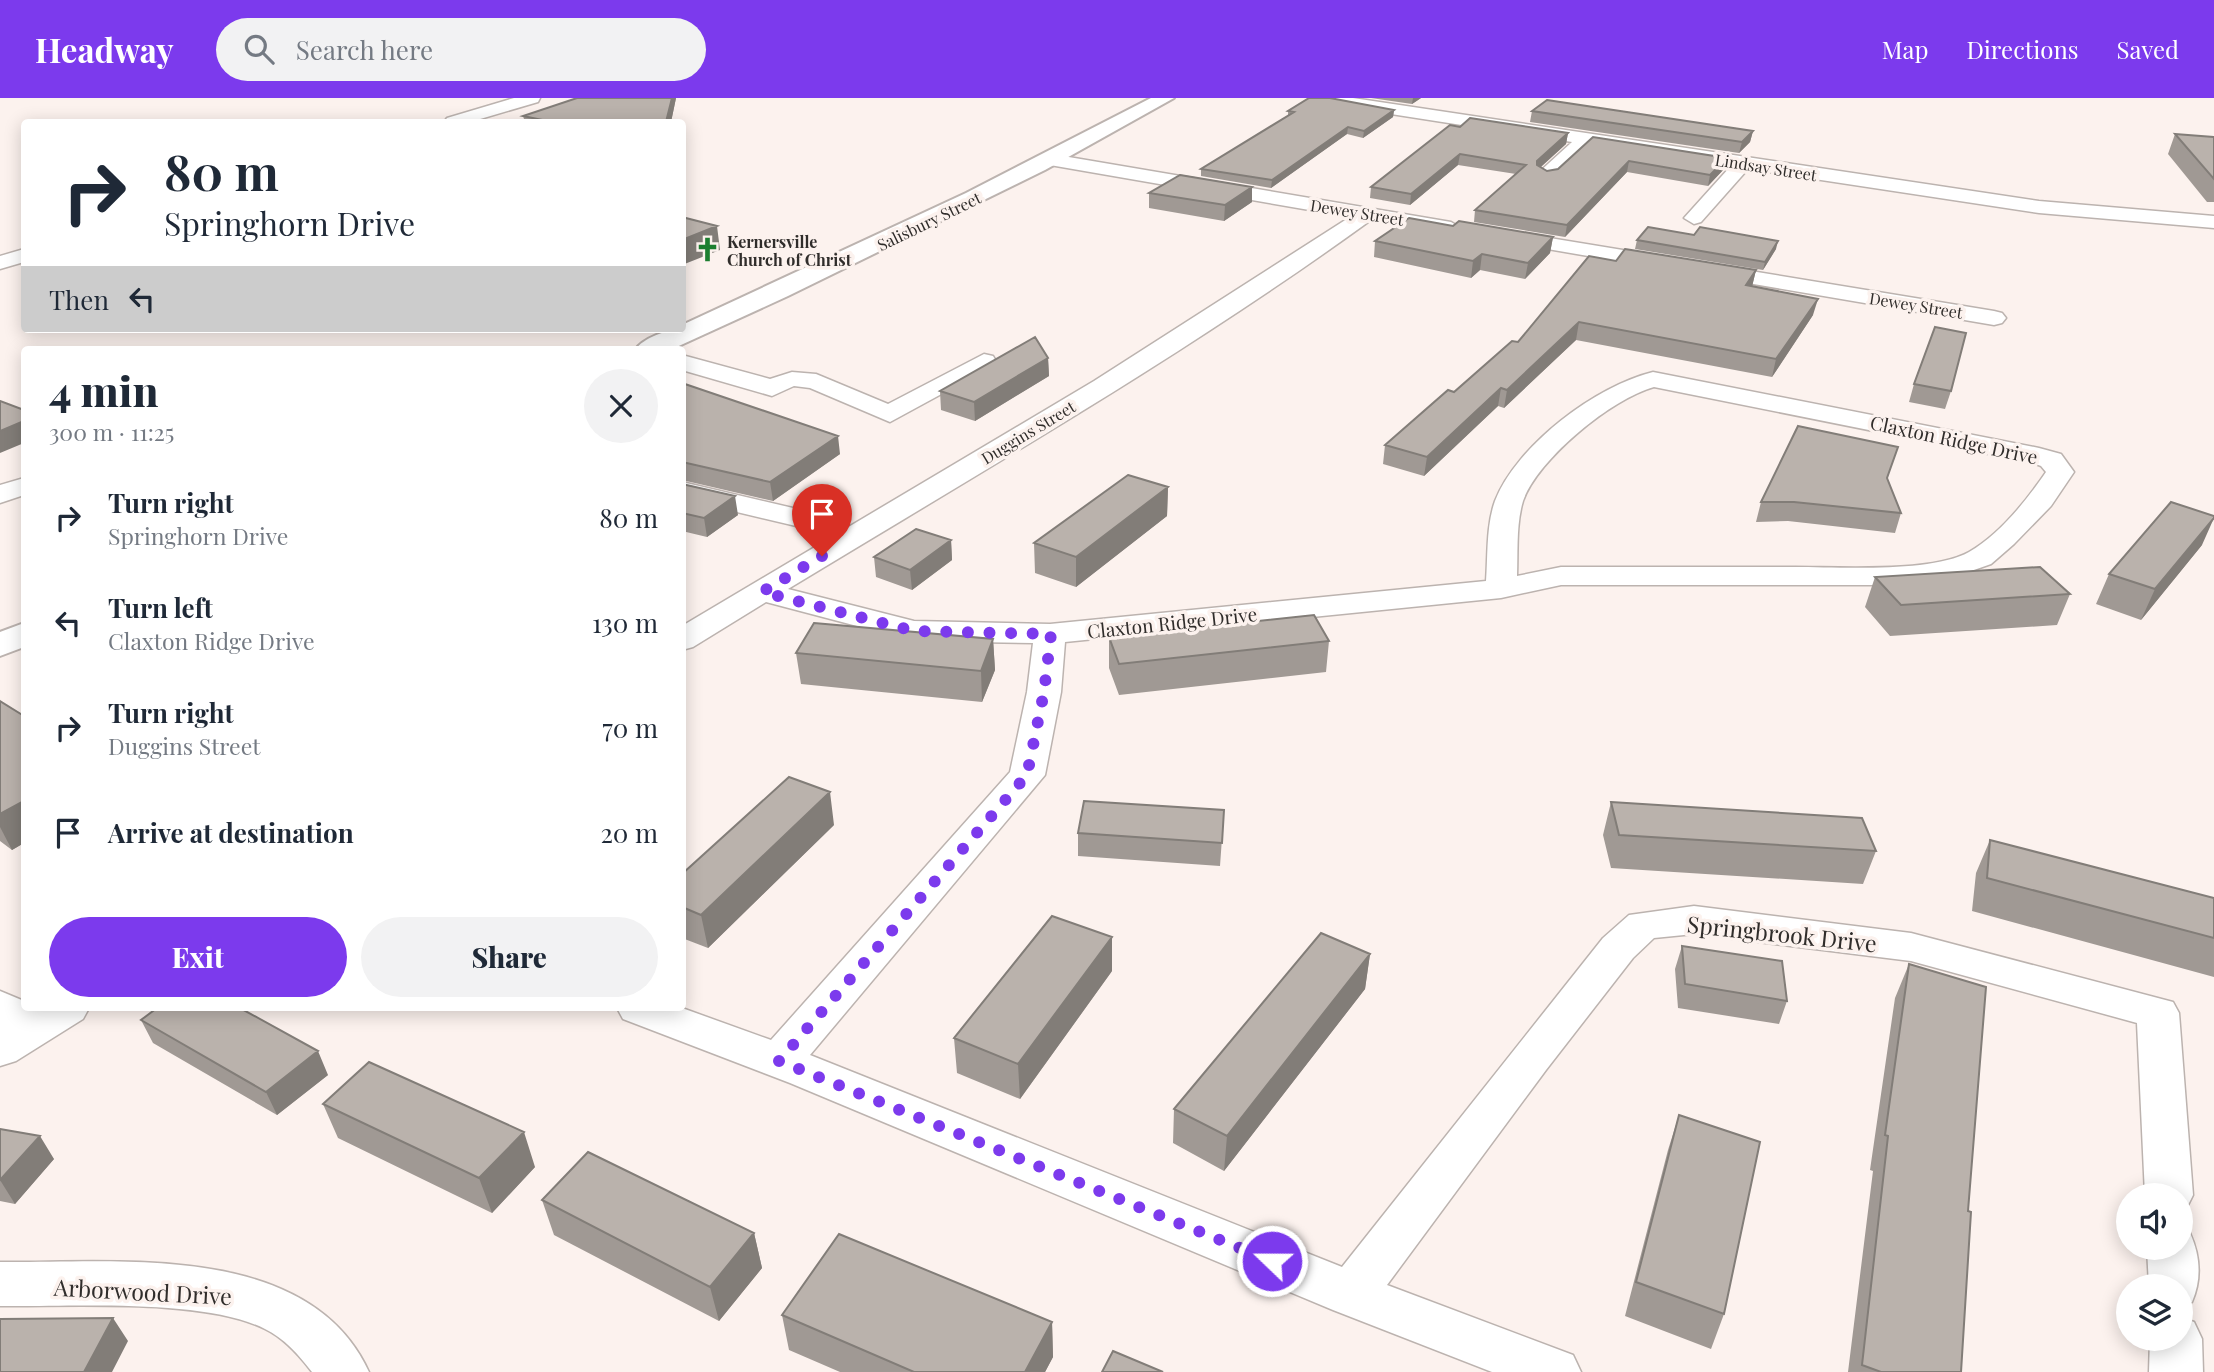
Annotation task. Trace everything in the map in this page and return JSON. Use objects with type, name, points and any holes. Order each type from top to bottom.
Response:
[{"type":"main road","name":"Salisbury Street","points":[[686,333],[897,238],[1051,160],[1165,98]]},
{"type":"main road","name":"Salisbury Street","points":[[657,346],[686,333]]},
{"type":"main road","points":[[0,645],[21,635]]},
{"type":"street","points":[[463,119],[532,98]]},
{"type":"street","name":"Lindsay Street","points":[[1320,98],[2039,207],[2214,222]]},
{"type":"street","points":[[1547,174],[1586,139]]},
{"type":"street","name":"Dewey Street","points":[[1051,160],[1994,318]]},
{"type":"street","points":[[1694,218],[1743,163]]},
{"type":"street","name":"Duggins Street","points":[[686,638],[1103,386],[1318,249],[1367,214]]},
{"type":"street","points":[[0,263],[21,256]]},
{"type":"street","points":[[686,363],[772,388],[791,379],[809,381],[862,399],[875,409],[890,414],[984,361]]},
{"type":"street","name":"Claxton Ridge Drive","points":[[762,592],[914,631],[1051,634],[1501,589],[1562,576],[1880,576],[1954,568],[1980,558],[2041,500],[2060,472],[2051,460],[2039,456],[1665,380],[1644,380],[1625,388],[1564,433],[1538,456],[1518,481],[1509,503],[1501,589]]},
{"type":"street","points":[[0,495],[21,487]]},
{"type":"street","points":[[686,491],[830,525]]},
{"type":"street","points":[[0,507],[21,513]]},
{"type":"street","points":[[779,1061],[1027,775],[1044,692],[1051,634]]},
{"type":"street","name":"Springbrook Drive","points":[[1351,1294],[1530,1058],[1618,948],[1643,925],[1694,920],[1912,947],[2158,1013],[2168,1183]]},
{"type":"street","points":[[0,1007],[21,1011]]},
{"type":"street","points":[[21,1011],[53,1017]]},
{"type":"street","points":[[646,1011],[779,1061],[1351,1294],[1554,1372]]},
{"type":"street","points":[[0,1049],[53,1017]]},
{"type":"street","name":"Arborwood Drive","points":[[0,1284],[185,1289],[248,1298],[285,1313],[328,1349],[342,1372]]},
{"type":"street","points":[[2176,1351],[2176,1372]]},
{"type":"building","points":[[577,98],[672,98],[667,119],[538,119],[523,116]]},
{"type":"building","points":[[1309,98],[1330,98],[1394,110],[1364,131],[1348,127],[1272,180],[1201,169],[1294,112],[1288,111]]},
{"type":"building","points":[[1547,100],[1753,131],[1742,142],[1532,111]]},
{"type":"building","points":[[1470,118],[1568,133],[1537,161],[1537,165],[1547,171],[1558,169],[1593,137],[1727,158],[1710,175],[1629,161],[1567,225],[1475,210],[1526,165],[1460,154],[1411,194],[1371,187],[1450,125],[1460,127]]},
{"type":"building","points":[[2175,134],[2214,137],[2214,179]]},
{"type":"building","points":[[1180,175],[1252,187],[1225,205],[1149,193]]},
{"type":"building","points":[[686,218],[717,226],[686,238]]},
{"type":"building","points":[[1409,218],[1453,226],[1459,221],[1553,237],[1528,263],[1482,254],[1473,261],[1375,241]]},
{"type":"building","points":[[1648,227],[1694,235],[1700,227],[1778,241],[1765,262],[1637,240]]},
{"type":"building","points":[[1625,249],[1756,270],[1746,285],[1818,299],[1776,359],[1579,322],[1507,390],[1501,388],[1427,457],[1385,445],[1448,390],[1454,392],[1512,341],[1518,342],[1589,256],[1616,261]]},
{"type":"building","points":[[1935,327],[1966,333],[1951,391],[1914,384]]},
{"type":"building","points":[[1035,337],[1048,358],[974,402],[940,391]]},
{"type":"building","points":[[686,384],[838,436],[770,482],[686,463]]},
{"type":"building","points":[[0,401],[21,409],[21,422],[0,431]]},
{"type":"building","points":[[1798,426],[1898,447],[1887,478],[1901,513],[1794,502],[1761,502]]},
{"type":"building","points":[[1128,475],[1168,487],[1076,557],[1034,543]]},
{"type":"building","points":[[686,485],[735,496],[704,518],[686,514]]},
{"type":"building","points":[[2171,502],[2214,518],[2155,589],[2109,574]]},
{"type":"building","points":[[916,529],[951,540],[910,570],[874,557]]},
{"type":"building","points":[[2040,567],[2070,594],[1901,605],[1875,577]]},
{"type":"building","points":[[1314,615],[1329,641],[1119,664],[1109,637]]},
{"type":"building","points":[[814,623],[993,639],[981,671],[796,653]]},
{"type":"building","points":[[0,701],[21,714],[21,803],[0,814]]},
{"type":"building","points":[[789,777],[830,792],[701,915],[686,909],[686,870]]},
{"type":"building","points":[[1084,801],[1224,810],[1222,843],[1078,833]]},
{"type":"building","points":[[1611,802],[1862,818],[1876,851],[1619,835]]},
{"type":"building","points":[[1990,840],[2214,898],[2214,938],[1987,878]]},
{"type":"building","points":[[1052,916],[1112,937],[1018,1064],[954,1038]]},
{"type":"building","points":[[1321,933],[1370,954],[1227,1136],[1174,1109]]},
{"type":"building","points":[[1682,946],[1782,961],[1787,1001],[1685,984]]},
{"type":"building","points":[[1909,964],[1986,987],[1968,1211],[1971,1212],[1961,1372],[1881,1372],[1862,1365],[1888,1136],[1885,1135]]},
{"type":"building","points":[[153,1011],[245,1011],[318,1051],[266,1092],[141,1020]]},
{"type":"building","points":[[369,1062],[524,1132],[479,1178],[323,1104]]},
{"type":"building","points":[[1679,1115],[1760,1142],[1724,1314],[1636,1282]]},
{"type":"building","points":[[0,1129],[40,1136],[0,1180]]},
{"type":"building","points":[[588,1152],[754,1233],[710,1287],[542,1200]]},
{"type":"building","points":[[839,1234],[1052,1322],[1025,1372],[914,1372],[782,1315]]},
{"type":"building","points":[[113,1318],[84,1372],[0,1372],[0,1319]]},
{"type":"building","points":[[1113,1351],[1163,1372],[1102,1372]]},
{"type":"place","name":"Kernersville Church of Christ","points":[[707,250]]},
{"type":"route","points":[[822,556],[762,592],[914,631],[1051,634],[1044,692],[1027,775],[779,1061],[1272,1261]]}]
